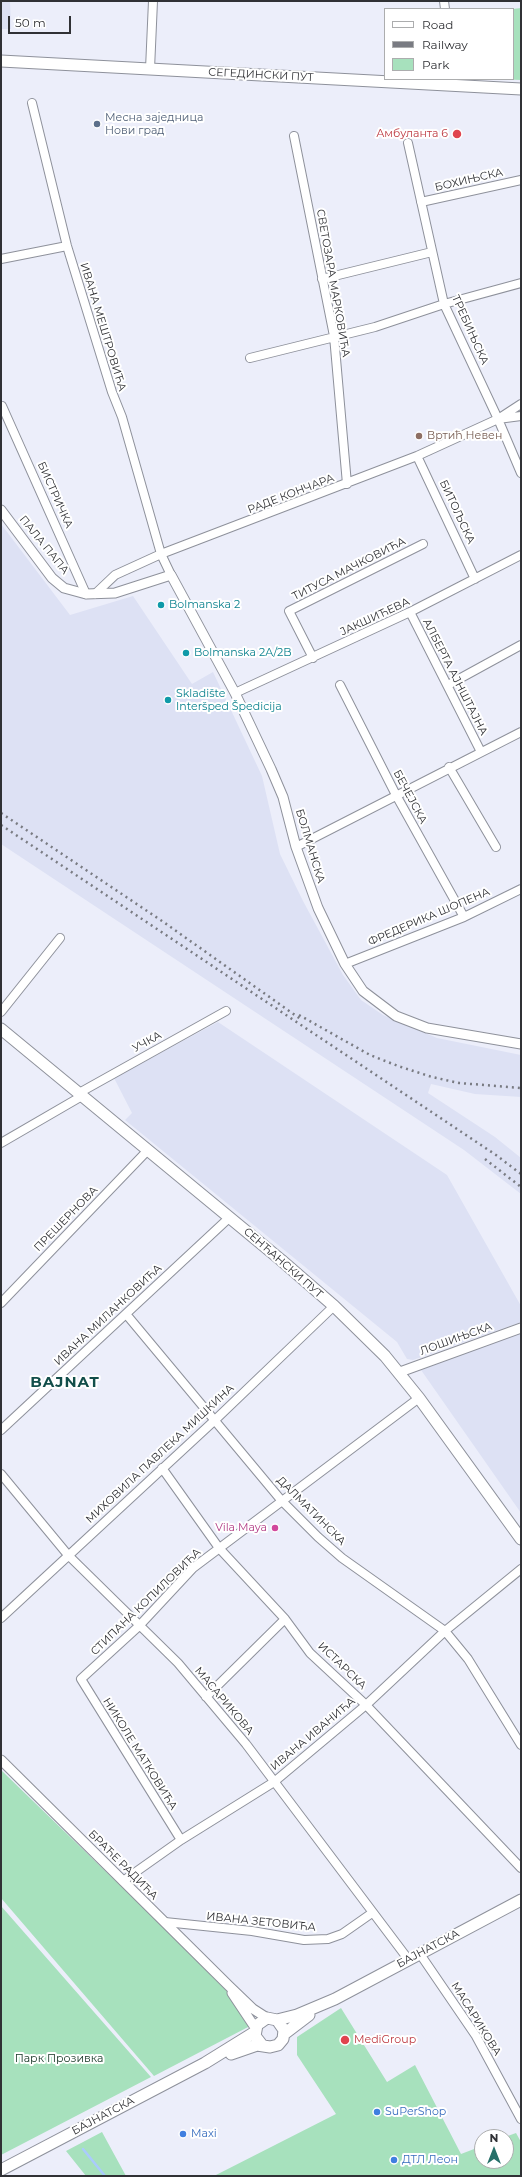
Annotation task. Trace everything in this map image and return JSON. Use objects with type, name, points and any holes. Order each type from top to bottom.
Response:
[{"type":"main road","name":"СЕГЕДИНСКИ ПУТ","points":[[1,61],[384,80]]},
{"type":"main road","name":"СЕГЕДИНСКИ ПУТ","points":[[392,80],[521,89]]},
{"type":"main road","name":"СЕНЋАНСКИ ПУТ","points":[[1,1029],[230,1217],[334,1306],[400,1372],[521,1539]]},
{"type":"main road","name":"БАЈНАТСКА","points":[[205,2062],[250,2047],[262,2045],[270,2047],[278,2045],[284,2034],[299,2021],[335,1999],[521,1900]]},
{"type":"main road","name":"БАЈНАТСКА","points":[[1,2170],[205,2062],[255,2030],[260,2022],[297,2015],[335,1999]]},
{"type":"main road","points":[[272,2019],[282,2026],[284,2034]]},
{"type":"main road","points":[[255,2030],[257,2040],[262,2045]]},
{"type":"street","points":[[150,69],[153,1]]},
{"type":"street","name":"ИВАНА МЕШТРОВИЋА","points":[[32,103],[67,246],[112,392],[122,417],[161,554]]},
{"type":"street","name":"СВЕТОЗАРА МАРКОВИЋА","points":[[294,136],[334,336],[347,484]]},
{"type":"street","name":"ТРЕБИЊСКА","points":[[408,143],[444,304],[498,419],[521,473]]},
{"type":"street","name":"БОХИЊСКА","points":[[421,202],[521,180]]},
{"type":"street","points":[[1,259],[67,246]]},
{"type":"street","points":[[322,279],[432,252]]},
{"type":"street","points":[[250,358],[375,327],[444,304],[521,283]]},
{"type":"street","name":"РАДЕ КОНЧАРА","points":[[91,594],[115,575],[161,554],[417,456],[498,419],[521,404]]},
{"type":"street","name":"БИСТРИЧКА","points":[[2,406],[91,594]]},
{"type":"street","name":"РАДЕ КОНЧАРА","points":[[498,419],[521,416]]},
{"type":"street","name":"БИТОЉСКА","points":[[417,456],[475,578]]},
{"type":"street","name":"ПАЛА ПАПА","points":[[1,510],[52,578],[64,588],[91,594],[115,593],[172,575]]},
{"type":"street","name":"ТИТУСА МАЧКОВИЋА","points":[[313,658],[289,611],[423,544]]},
{"type":"street","name":"БОЛМАНСКА","points":[[161,554],[235,693],[283,797],[296,847],[318,908],[345,964],[363,991],[396,1016],[427,1028],[521,1044]]},
{"type":"street","name":"ЈАКШИЋЕВА","points":[[235,693],[410,612],[521,555]]},
{"type":"street","name":"АЛБЕРТА АЈНШТАЈНА","points":[[410,612],[481,752]]},
{"type":"street","points":[[448,685],[521,646]]},
{"type":"street","name":"БЕЧЕЈСКА","points":[[340,685],[396,795],[464,917]]},
{"type":"street","points":[[296,847],[449,767],[521,732]]},
{"type":"street","points":[[449,767],[496,847]]},
{"type":"street","name":"ФРЕДЕРИКА ШОПЕНА","points":[[345,964],[464,917],[521,889]]},
{"type":"street","points":[[1,1012],[60,938]]},
{"type":"street","name":"УЧКА","points":[[1,1143],[80,1094],[226,1011]]},
{"type":"street","name":"ПРЕШЕРНОВА","points":[[1,1303],[148,1150]]},
{"type":"street","name":"ИВАНА МИЛАНКОВИЋА","points":[[1,1430],[230,1217]]},
{"type":"street","name":"МИХОВИЛА ПАВЛЕКА МИШКИНА","points":[[1,1618],[215,1420],[334,1306]]},
{"type":"street","name":"ДАЛМАТИНСКА","points":[[126,1314],[282,1500],[342,1558],[446,1631],[468,1659],[521,1745]]},
{"type":"street","name":"ЛОШИЊСКА","points":[[400,1372],[521,1328]]},
{"type":"street","name":"СТИПАНА КОПИЛОВИЋА","points":[[81,1679],[139,1626],[193,1568],[419,1398]]},
{"type":"street","name":"ИСТАРСКА","points":[[162,1468],[219,1548],[285,1619],[310,1653],[366,1704],[521,1868]]},
{"type":"street","name":"МАСАРИКОВА","points":[[1,1474],[68,1555],[178,1663],[246,1744],[408,1960]]},
{"type":"street","name":"ИВАНА ИВАНИЋА","points":[[123,1882],[182,1840],[274,1782],[366,1704],[446,1631],[521,1569]]},
{"type":"street","points":[[206,1697],[285,1619]]},
{"type":"street","name":"НИКОЛЕ МАТКОВИЋА","points":[[81,1679],[182,1840]]},
{"type":"street","name":"БРАЋЕ РАДИЋА","points":[[1,1760],[253,2009],[272,2019]]},
{"type":"street","name":"ИВАНА ЗЕТОВИЋА","points":[[165,1922],[252,1932],[304,1940],[328,1939],[342,1934],[372,1913]]},
{"type":"street","name":"МАСАРИКОВА","points":[[420,1954],[476,2036],[521,2119]]},
{"type":"street","name":"БРАЋЕ РАДИЋА","points":[[229,1986],[232,1995],[255,2030]]},
{"type":"shaded area","points":[[1,1],[10,1],[11,29],[1,29]]},
{"type":"shaded area","points":[[1,524],[70,615],[133,596],[192,684],[213,672],[262,776],[280,854],[303,901],[343,975],[361,1000],[383,1015],[437,1038],[521,1055],[521,1097],[475,1094],[431,1084],[428,1093],[495,1137],[521,1158],[521,1194],[464,1150],[1,844]]},
{"type":"shaded area","points":[[218,1022],[447,1175],[521,1306],[521,1322],[413,1360],[407,1359],[397,1342],[125,1120],[132,1113],[114,1078]]},
{"type":"shaded area","points":[[521,1332],[521,1513],[421,1370]]},
{"type":"green space","points":[[521,8],[521,80],[514,80],[514,9]]},
{"type":"green space","points":[[1,1770],[223,1985],[250,2026],[154,2076],[1,1898]]},
{"type":"green space","name":"Парк Прозивка","points":[[1,1906],[151,2077],[1,2155]]},
{"type":"green space","points":[[341,2008],[387,2082],[415,2065],[461,2154],[474,2149],[474,2169],[514,2169],[514,2134],[516,2133],[521,2142],[521,2176],[214,2176],[336,2114],[297,2055],[297,2037]]},
{"type":"green space","points":[[102,2132],[126,2176],[86,2176],[66,2151]]},
{"type":"waterway","points":[[83,2149],[105,2176]]},
{"type":"railway","points":[[1,813],[162,921],[302,1020]]},
{"type":"railway","points":[[1,825],[496,1155],[521,1174]]},
{"type":"railway","points":[[299,1015],[370,1055],[398,1066],[432,1077],[459,1083],[521,1088]]},
{"type":"railway","points":[[485,1159],[521,1187]]},
{"type":"place","name":"Месна заједница Нови град","points":[[97,124]]},
{"type":"place","name":"Амбуланта 6","points":[[457,134]]},
{"type":"place","name":"Вртић Невен","points":[[419,436]]},
{"type":"place","name":"Bolmanska 2","points":[[161,605]]},
{"type":"place","name":"Bolmanska 2A/2B","points":[[186,653]]},
{"type":"place","name":"Skladište Interšped Špedicija","points":[[168,700]]},
{"type":"place","name":"Vila Maya","points":[[275,1528]]},
{"type":"place","name":"MediGroup","points":[[345,2040]]},
{"type":"place","name":"SuPerShop","points":[[377,2112]]},
{"type":"place","name":"Maxi","points":[[183,2134]]},
{"type":"place","name":"ДТЛ Леон","points":[[394,2160]]},
{"type":"district","name":"BAJNAT","points":[[65,1383]]}]
